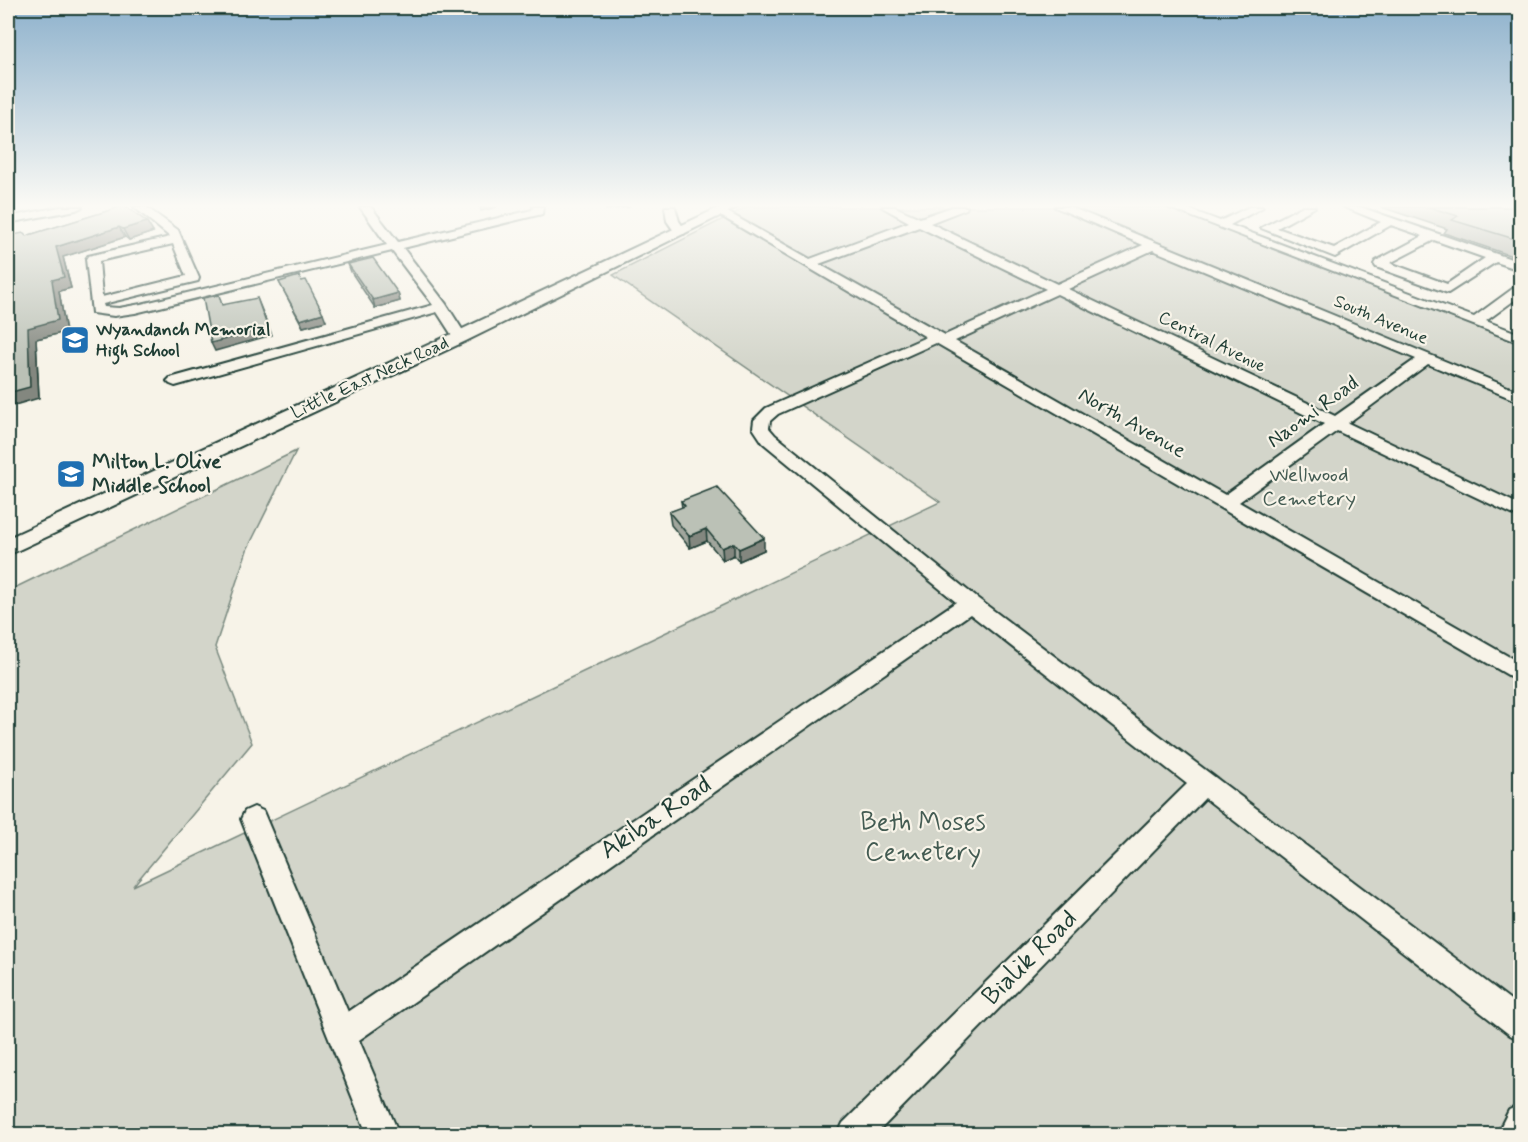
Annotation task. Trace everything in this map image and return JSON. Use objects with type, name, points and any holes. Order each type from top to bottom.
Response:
[{"type":"main road","name":"Little East Neck Road","points":[[8,547],[460,337],[619,260]]},
{"type":"street","points":[[92,260],[97,310],[105,313],[141,308],[340,260]]},
{"type":"street","points":[[97,302],[193,278],[186,260]]},
{"type":"street","points":[[405,260],[441,307],[460,337]]},
{"type":"street","name":"North Avenue","points":[[806,260],[1521,673]]},
{"type":"street","points":[[810,263],[817,260]]},
{"type":"street","name":"Central Avenue","points":[[998,260],[1521,512]]},
{"type":"street","points":[[1120,260],[777,409],[762,420],[761,426],[769,439],[970,603],[1521,1025]]},
{"type":"street","name":"South Avenue","points":[[1190,260],[1521,397]]},
{"type":"street","points":[[1313,260],[1521,339]]},
{"type":"street","points":[[1387,260],[1380,264],[1448,289],[1490,260]]},
{"type":"street","points":[[1505,260],[1521,266]]},
{"type":"street","points":[[1476,322],[1521,290]]},
{"type":"street","points":[[175,381],[441,307]]},
{"type":"street","name":"Naomi Road","points":[[1226,503],[1427,358]]},
{"type":"street","name":"Akiba Road","points":[[342,1034],[970,603]]},
{"type":"street","name":"Bialik Road","points":[[854,1134],[1205,782]]},
{"type":"street","points":[[254,819],[383,1134]]},
{"type":"street","points":[[1514,1134],[1521,1121]]},
{"type":"green space","name":"Beth Moses Cemetery","points":[[642,260],[1307,260],[1520,341],[1520,1134],[8,1134],[8,591],[296,451],[247,550],[215,647],[252,743],[133,886],[940,502],[613,275]]},
{"type":"building","points":[[8,260],[60,260],[64,277],[52,280],[58,320],[28,328],[30,387],[8,393]]},
{"type":"building","points":[[375,260],[398,293],[373,300],[348,264]]},
{"type":"building","points":[[299,276],[301,281],[306,280],[323,313],[300,320],[279,282]]},
{"type":"building","points":[[219,295],[222,305],[257,298],[268,328],[211,343],[203,298]]},
{"type":"building","points":[[717,487],[764,538],[739,549],[734,543],[722,548],[706,529],[689,536],[669,512],[685,506],[681,501]]},
{"type":"place","name":"Wyandanch Memorial High School","points":[[75,340]]},
{"type":"place","name":"Milton L. Olive Middle School","points":[[71,474]]},
{"type":"park label","name":"Wellwood Cemetery","points":[[1309,487]]}]
